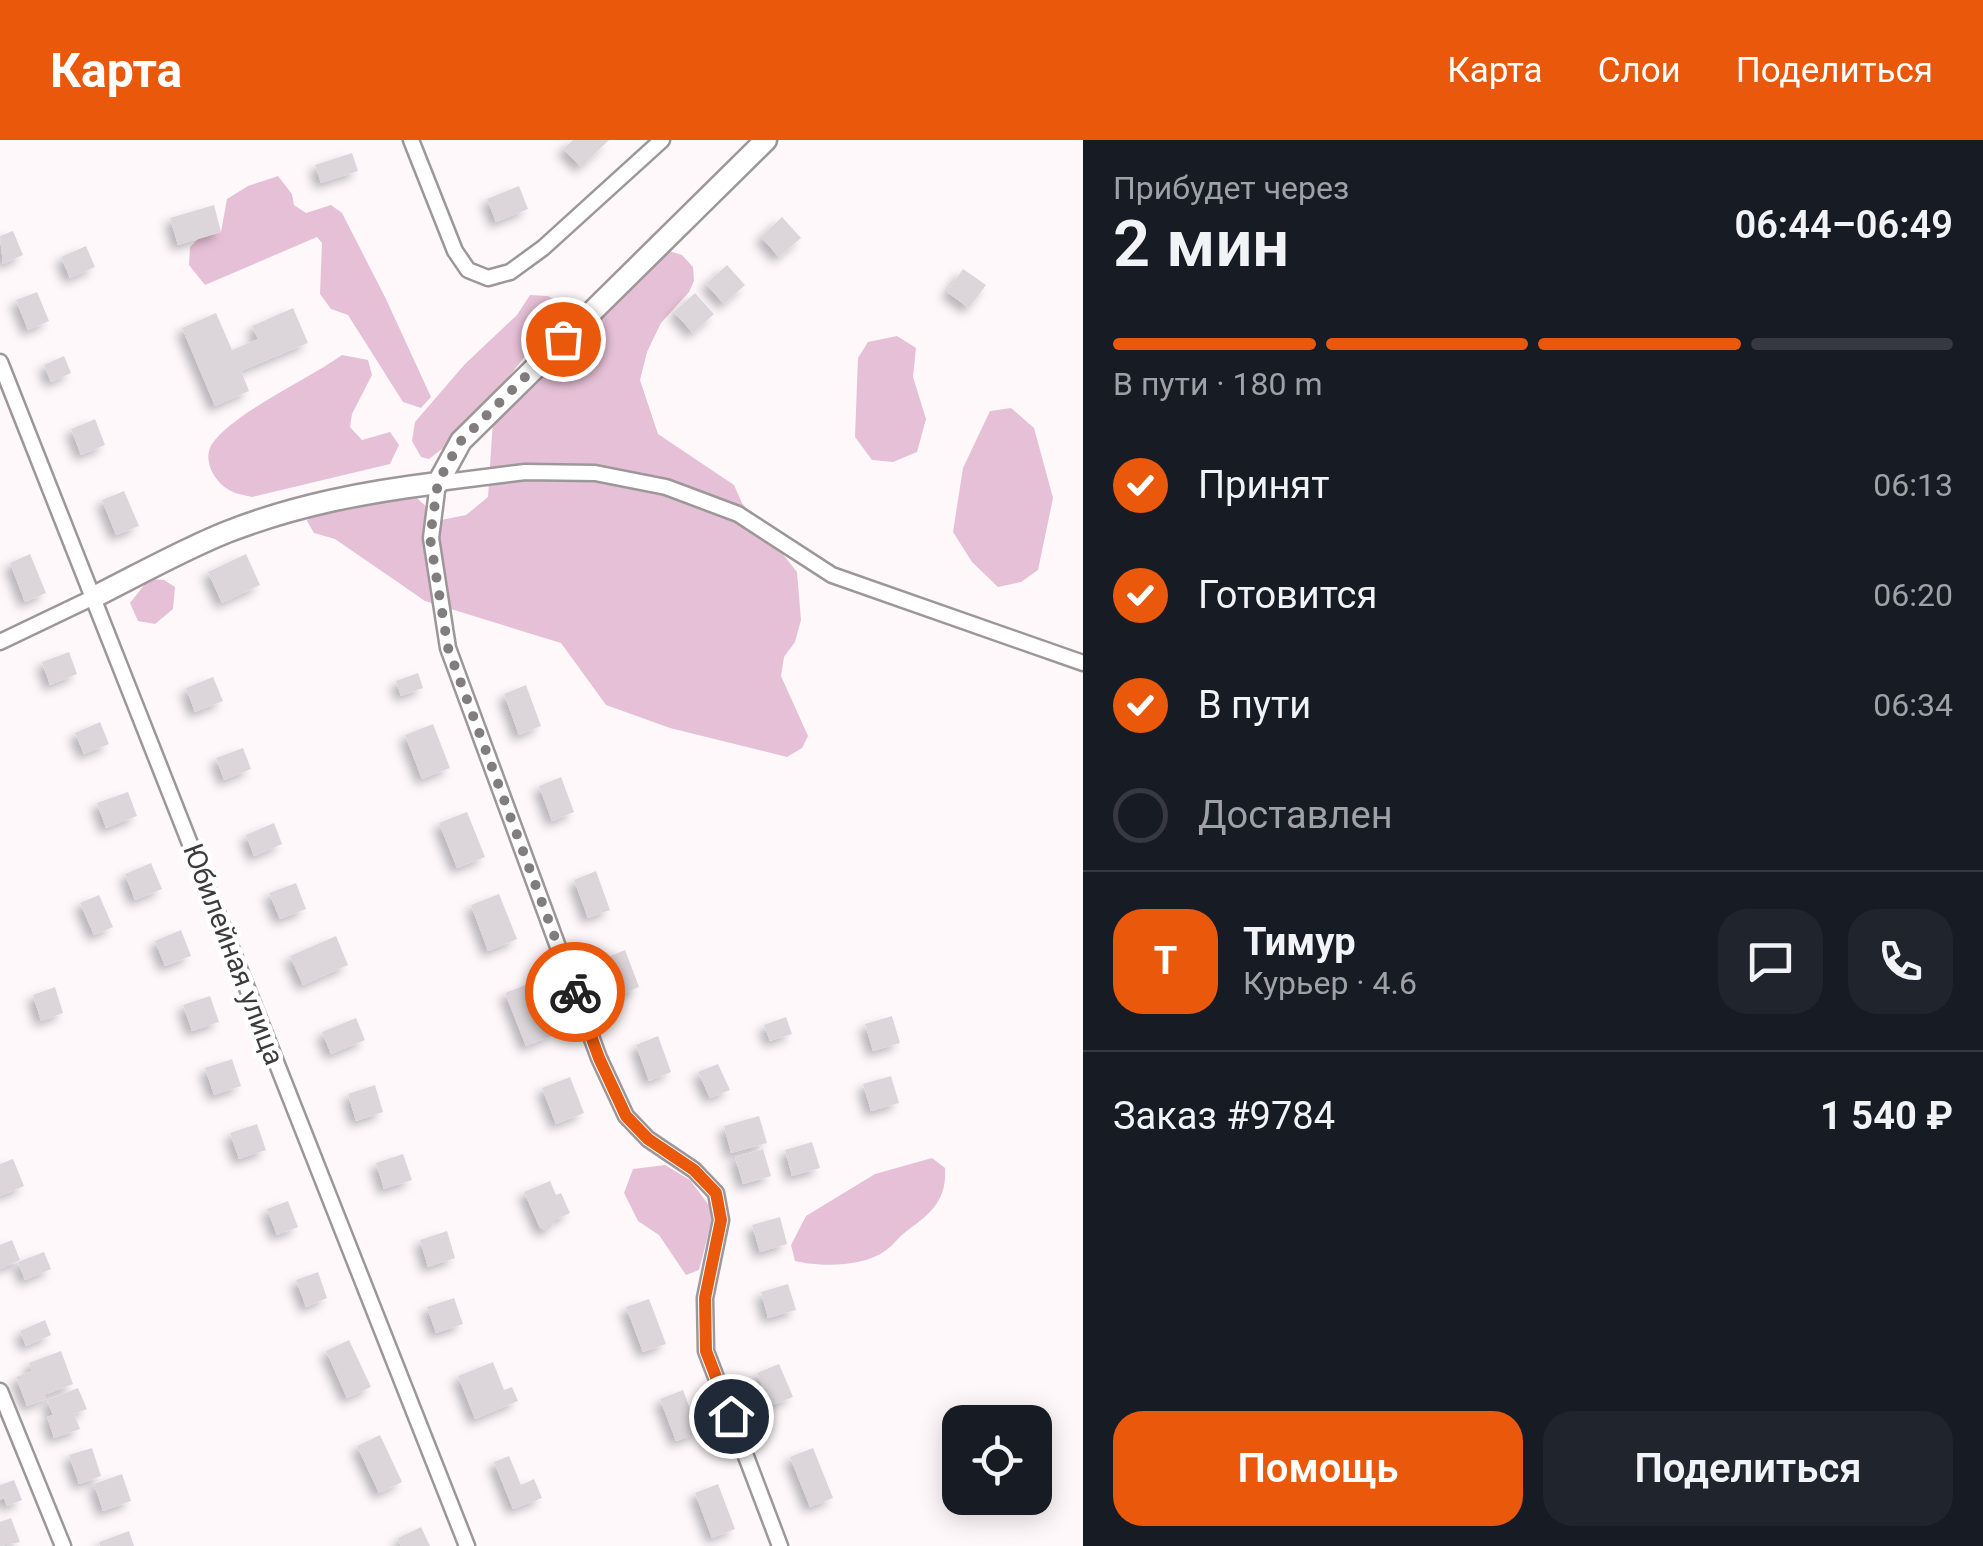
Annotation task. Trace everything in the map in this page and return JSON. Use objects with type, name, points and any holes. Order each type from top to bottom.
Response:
[{"type":"street","points":[[411,140],[455,251],[468,270],[488,278],[510,272],[543,248],[662,140]]},
{"type":"street","points":[[766,140],[460,442],[438,482],[430,538],[448,648],[599,1058],[626,1116],[648,1139],[694,1170],[716,1193],[721,1220],[705,1298],[706,1351],[780,1546]]},
{"type":"street","name":"Юбилейная улица","points":[[0,362],[467,1546]]},
{"type":"street","points":[[0,642],[226,532],[304,506],[355,494],[524,472],[596,473],[666,488],[738,514],[832,576],[1083,663]]},
{"type":"street","points":[[0,1391],[63,1546]]},
{"type":"shaded area","points":[[278,176],[292,194],[294,205],[306,213],[331,205],[342,213],[431,397],[421,408],[403,402],[348,315],[331,309],[320,294],[322,243],[317,237],[205,285],[189,265],[190,247],[198,239],[221,232],[227,199],[248,186]]},
{"type":"shaded area","points":[[666,250],[682,255],[693,267],[694,281],[661,323],[647,352],[640,380],[658,434],[734,485],[742,503],[797,572],[801,620],[795,642],[784,657],[781,676],[808,736],[802,748],[787,757],[670,728],[606,705],[561,643],[425,601],[335,539],[314,533],[307,521],[314,509],[408,490],[441,520],[466,515],[488,497],[493,420]]},
{"type":"shaded area","points":[[530,295],[548,296],[560,303],[562,318],[543,333],[501,387],[470,415],[455,439],[429,459],[421,457],[412,441],[415,422],[465,364],[517,315]]},
{"type":"shaded area","points":[[897,336],[916,348],[913,377],[926,419],[917,452],[893,462],[872,460],[855,437],[858,358],[868,342]]},
{"type":"shaded area","points":[[342,355],[368,360],[372,375],[352,414],[350,427],[362,440],[390,432],[399,445],[390,464],[252,497],[224,486],[214,476],[208,457],[222,432]]},
{"type":"shaded area","points":[[1011,408],[1034,428],[1053,498],[1038,570],[1021,582],[998,587],[972,562],[953,532],[963,468],[990,411]]},
{"type":"shaded area","points":[[149,579],[164,580],[175,587],[173,609],[155,624],[138,621],[130,603]]},
{"type":"shaded area","points":[[932,1158],[945,1168],[940,1197],[924,1218],[888,1249],[853,1263],[795,1261],[791,1245],[806,1216],[875,1174]]},
{"type":"shaded area","points":[[665,1165],[690,1180],[714,1212],[699,1270],[686,1275],[659,1235],[638,1221],[624,1193],[633,1169]]},
{"type":"building","points":[[573,140],[609,140],[581,167],[563,149]]},
{"type":"building","points":[[352,153],[358,171],[321,183],[315,165]]},
{"type":"building","points":[[519,186],[528,209],[496,222],[487,199]]},
{"type":"building","points":[[214,205],[221,232],[178,245],[170,218]]},
{"type":"building","points":[[782,217],[801,238],[779,257],[761,237]]},
{"type":"building","points":[[13,231],[23,255],[3,264],[0,236]]},
{"type":"building","points":[[86,246],[95,267],[70,278],[61,257]]},
{"type":"building","points":[[727,265],[745,285],[724,304],[706,284]]},
{"type":"building","points":[[963,269],[986,285],[969,308],[947,292]]},
{"type":"building","points":[[37,292],[49,321],[28,330],[16,300]]},
{"type":"building","points":[[695,293],[714,314],[693,333],[674,312]]},
{"type":"building","points":[[293,308],[308,343],[241,371],[249,391],[215,406],[182,328],[216,313],[232,350],[258,339],[252,326]]},
{"type":"building","points":[[64,356],[71,373],[51,382],[44,365]]},
{"type":"building","points":[[95,419],[105,445],[81,455],[71,429]]},
{"type":"building","points":[[124,491],[139,526],[116,535],[102,500]]},
{"type":"building","points":[[30,554],[46,593],[25,602],[10,563]]},
{"type":"building","points":[[246,554],[260,585],[222,603],[208,572]]},
{"type":"building","points":[[69,652],[77,674],[50,685],[42,662]]},
{"type":"building","points":[[418,673],[423,688],[401,696],[396,681]]},
{"type":"building","points":[[213,677],[223,701],[195,712],[186,688]]},
{"type":"building","points":[[526,685],[541,726],[519,735],[504,694]]},
{"type":"building","points":[[100,722],[109,744],[84,754],[75,733]]},
{"type":"building","points":[[433,724],[450,768],[422,779],[405,735]]},
{"type":"building","points":[[243,748],[251,769],[224,780],[216,758]]},
{"type":"building","points":[[561,777],[574,812],[552,821],[539,786]]},
{"type":"building","points":[[128,792],[137,816],[106,828],[97,803]]},
{"type":"building","points":[[467,812],[485,857],[457,868],[439,823]]},
{"type":"building","points":[[274,823],[282,844],[254,856],[246,835]]},
{"type":"building","points":[[151,863],[162,889],[135,900],[125,874]]},
{"type":"building","points":[[596,871],[610,910],[588,918],[574,880]]},
{"type":"building","points":[[296,883],[306,909],[280,919],[269,893]]},
{"type":"building","points":[[499,894],[517,939],[488,951],[471,905]]},
{"type":"building","points":[[99,895],[113,927],[94,935],[80,903]]},
{"type":"building","points":[[181,930],[191,956],[165,966],[155,941]]},
{"type":"building","points":[[336,936],[348,965],[303,985],[290,956]]},
{"type":"building","points":[[625,950],[639,987],[617,996],[603,959]]},
{"type":"building","points":[[533,982],[554,1035],[526,1046],[505,993]]},
{"type":"building","points":[[55,987],[63,1013],[41,1021],[33,995]]},
{"type":"building","points":[[210,996],[219,1022],[192,1031],[183,1005]]},
{"type":"building","points":[[892,1016],[900,1043],[873,1051],[865,1024]]},
{"type":"building","points":[[786,1017],[792,1034],[770,1041],[764,1025]]},
{"type":"building","points":[[356,1018],[365,1040],[331,1054],[322,1032]]},
{"type":"building","points":[[658,1036],[671,1072],[649,1081],[636,1045]]},
{"type":"building","points":[[232,1059],[241,1086],[214,1095],[205,1068]]},
{"type":"building","points":[[718,1064],[730,1090],[710,1098],[698,1072]]},
{"type":"building","points":[[891,1076],[899,1103],[871,1111],[863,1084]]},
{"type":"building","points":[[570,1077],[584,1113],[556,1124],[542,1088]]},
{"type":"building","points":[[375,1085],[383,1112],[356,1121],[348,1094]]},
{"type":"building","points":[[759,1116],[767,1143],[731,1153],[724,1126]]},
{"type":"building","points":[[257,1124],[266,1150],[239,1159],[230,1133]]},
{"type":"building","points":[[812,1142],[820,1168],[792,1176],[785,1150]]},
{"type":"building","points":[[763,1149],[771,1176],[743,1184],[735,1157]]},
{"type":"building","points":[[403,1154],[412,1180],[384,1189],[376,1163]]},
{"type":"building","points":[[13,1159],[24,1186],[0,1196],[0,1164]]},
{"type":"building","points":[[550,1181],[570,1213],[545,1230],[540,1228],[524,1192]]},
{"type":"building","points":[[288,1201],[298,1227],[277,1235],[267,1209]]},
{"type":"building","points":[[780,1217],[787,1244],[760,1252],[752,1225]]},
{"type":"building","points":[[447,1231],[455,1258],[428,1267],[420,1240]]},
{"type":"building","points":[[12,1240],[20,1260],[0,1269],[0,1245]]},
{"type":"building","points":[[44,1252],[51,1269],[25,1280],[18,1262]]},
{"type":"building","points":[[318,1272],[327,1298],[306,1307],[296,1280]]},
{"type":"building","points":[[788,1284],[796,1310],[768,1318],[761,1292]]},
{"type":"building","points":[[454,1298],[463,1324],[436,1333],[427,1307]]},
{"type":"building","points":[[649,1299],[666,1344],[643,1352],[626,1307]]},
{"type":"building","points":[[45,1320],[51,1335],[26,1346],[20,1331]]},
{"type":"building","points":[[349,1340],[371,1387],[347,1398],[326,1351]]},
{"type":"building","points":[[61,1351],[73,1384],[27,1406],[16,1377],[32,1371],[29,1363]]},
{"type":"building","points":[[493,1362],[504,1390],[512,1387],[518,1401],[475,1419],[458,1376]]},
{"type":"building","points":[[779,1364],[793,1397],[770,1406],[757,1373]]},
{"type":"building","points":[[78,1388],[87,1409],[74,1414],[80,1429],[54,1438],[47,1417],[53,1415],[47,1400]]},
{"type":"building","points":[[683,1390],[699,1433],[676,1441],[660,1399]]},
{"type":"building","points":[[380,1435],[402,1482],[379,1493],[357,1446]]},
{"type":"building","points":[[92,1448],[101,1476],[79,1484],[69,1455]]},
{"type":"building","points":[[813,1448],[833,1498],[810,1507],[790,1457]]},
{"type":"building","points":[[509,1456],[521,1485],[534,1479],[542,1498],[513,1509],[494,1462]]},
{"type":"building","points":[[122,1474],[131,1501],[103,1511],[94,1484]]},
{"type":"building","points":[[14,1480],[22,1500],[7,1506],[4,1498],[0,1500],[0,1485]]},
{"type":"building","points":[[718,1484],[735,1529],[712,1538],[695,1493]]},
{"type":"building","points":[[11,1518],[20,1542],[0,1546],[0,1522]]},
{"type":"building","points":[[421,1527],[430,1546],[401,1546],[398,1538]]},
{"type":"building","points":[[129,1531],[134,1546],[100,1546],[99,1542]]},
{"type":"way so far","points":[[563,339],[460,442],[438,482],[430,538],[448,648],[575,992]]},
{"type":"route","points":[[575,992],[626,1116],[648,1139],[694,1170],[716,1193],[721,1220],[705,1298],[706,1351],[731,1416]]}]
